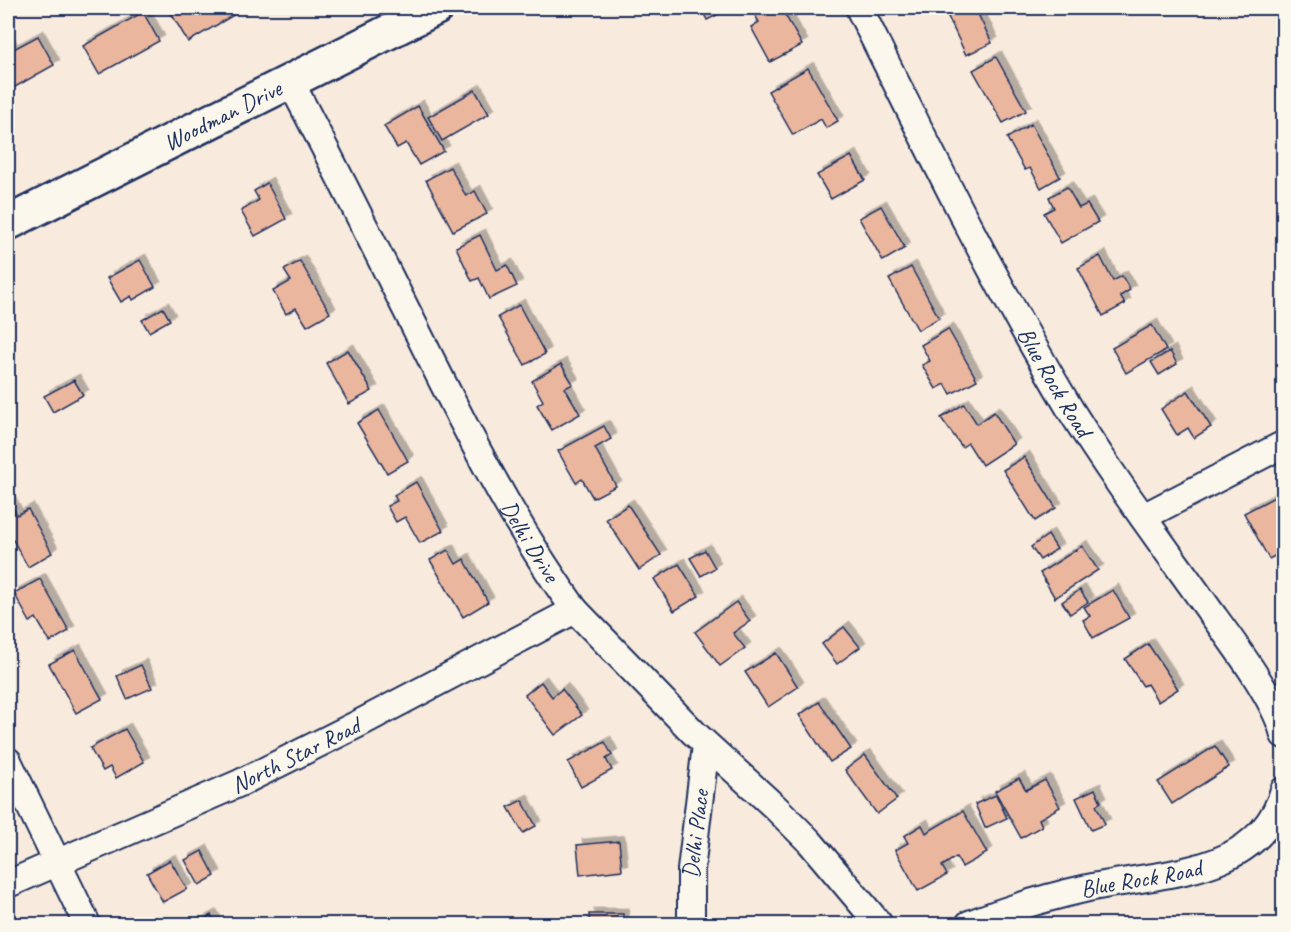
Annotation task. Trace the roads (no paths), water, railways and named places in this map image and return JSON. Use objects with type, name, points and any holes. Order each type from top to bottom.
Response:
[{"type":"main road","name":"Woodman Drive","points":[[8,223],[436,8]]},
{"type":"street","name":"Blue Rock Road","points":[[859,8],[949,190],[1004,293],[1071,409],[1143,517],[1240,653],[1270,702],[1284,735]]},
{"type":"street","name":"Delhi Drive","points":[[290,81],[482,460],[519,525],[575,610],[706,745],[810,842],[879,924]]},
{"type":"street","points":[[1143,517],[1284,444]]},
{"type":"street","name":"North Star Road","points":[[8,885],[240,783],[575,610]]},
{"type":"street","name":"Delhi Place","points":[[691,924],[691,870],[706,745]]},
{"type":"street","points":[[8,761],[87,924]]},
{"type":"street","name":"Blue Rock Road","points":[[969,924],[1030,903],[1088,888],[1202,868],[1227,858],[1246,846],[1262,831],[1275,813],[1284,790]]}]
